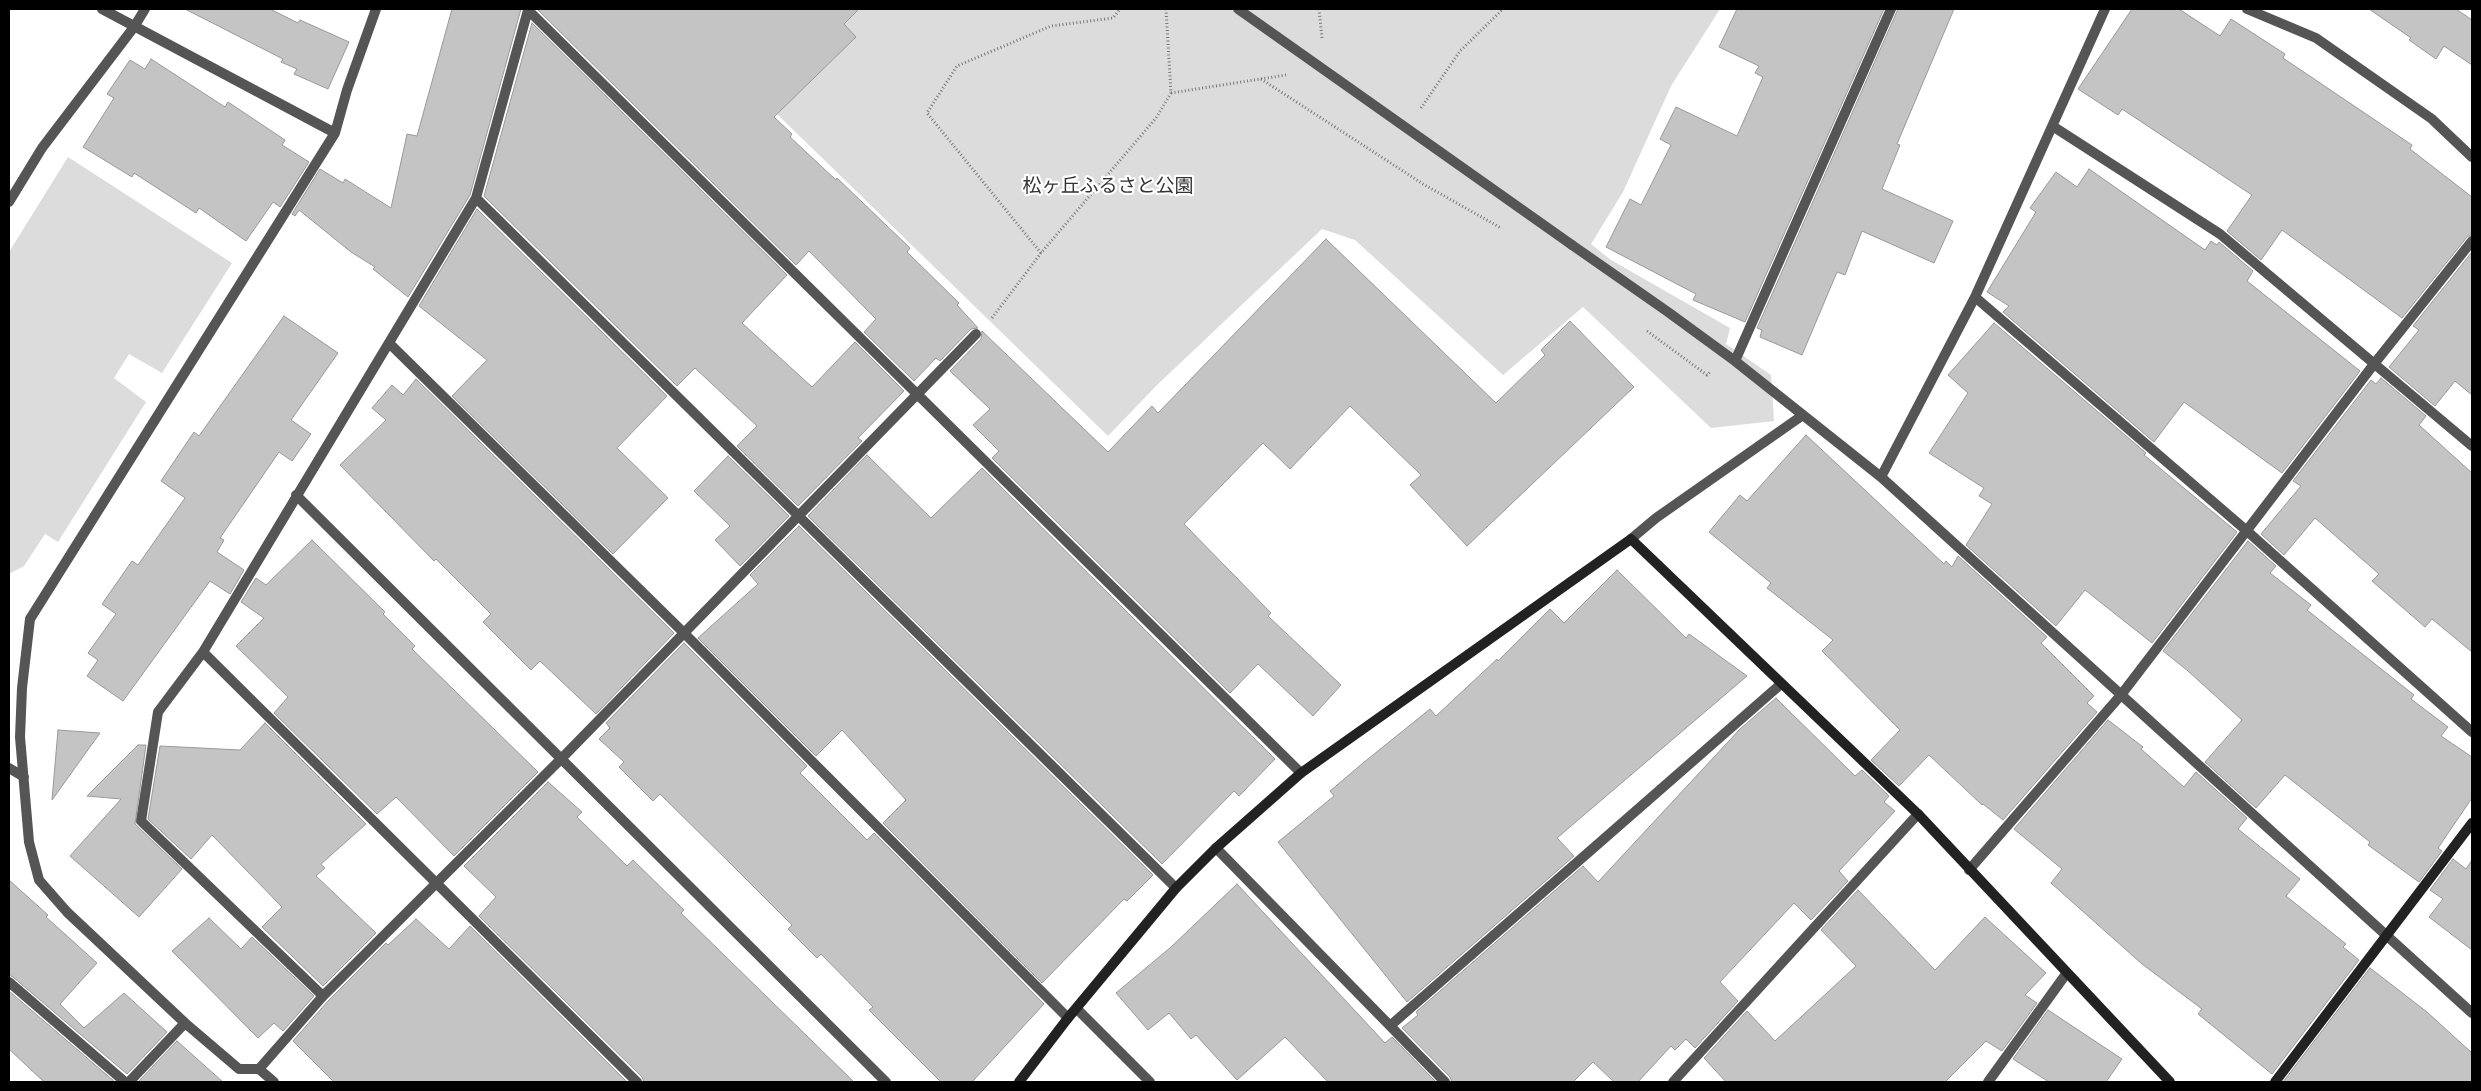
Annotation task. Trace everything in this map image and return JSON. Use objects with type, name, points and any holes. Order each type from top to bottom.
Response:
[{"type":"street","points":[[102,9],[335,133]]},
{"type":"street","points":[[9,202],[42,148],[134,27],[145,9]]},
{"type":"street","points":[[274,1082],[259,1069],[238,1069],[185,1023],[67,912],[39,880],[29,842],[20,737],[22,688],[30,620],[335,133],[347,90],[376,9]]},
{"type":"street","points":[[1238,9],[1668,312],[1735,361],[1881,477],[2472,1012]]},
{"type":"street","points":[[1735,361],[1891,9]]},
{"type":"street","points":[[1881,477],[1975,298],[2105,9]]},
{"type":"street","points":[[2247,9],[2316,38],[2432,119],[2472,157]]},
{"type":"street","points":[[323,996],[141,821],[158,712],[203,652],[296,495],[390,344],[476,198],[528,10],[1301,773]]},
{"type":"street","points":[[2054,126],[2220,234],[2472,446]]},
{"type":"street","points":[[476,198],[800,515],[1176,888]]},
{"type":"street","points":[[1969,870],[2121,695],[2374,364],[2472,241]]},
{"type":"street","points":[[1975,298],[2248,531],[2472,732]]},
{"type":"street","points":[[259,1069],[323,996],[434,883],[562,758],[976,334]]},
{"type":"street","points":[[390,344],[684,633],[1068,1018]]},
{"type":"street","points":[[1019,1082],[1068,1018],[1176,888],[1216,848],[1301,773],[1803,415]]},
{"type":"street","points":[[296,495],[886,1082]]},
{"type":"street","points":[[1631,539],[1918,814],[2066,974],[2170,1082]]},
{"type":"street","points":[[203,652],[434,883],[637,1082]]},
{"type":"street","points":[[1391,1024],[1781,684]]},
{"type":"street","points":[[9,768],[24,777]]},
{"type":"street","points":[[1673,1082],[1918,814]]},
{"type":"street","points":[[2274,1082],[2472,823]]},
{"type":"street","points":[[1216,848],[1391,1024],[1445,1082]]},
{"type":"street","points":[[1988,1082],[2066,974]]},
{"type":"street","points":[[9,982],[125,1082]]},
{"type":"street","points":[[1077,1009],[1150,1082]]},
{"type":"street","points":[[129,1082],[185,1023]]},
{"type":"path","points":[[1041,254],[927,113],[957,66],[1051,26],[1113,18],[1120,9]]},
{"type":"path","points":[[976,334],[994,316],[1041,254],[1156,118],[1171,93],[1166,9]]},
{"type":"path","points":[[1408,128],[1460,51],[1503,9]]},
{"type":"path","points":[[1171,93],[1324,69]]},
{"type":"path","points":[[1261,79],[1423,184],[1505,230]]},
{"type":"green space","name":"松ヶ丘ふるさと公園","points":[[669,9],[1720,9],[1671,86],[1623,192],[1591,244],[1611,260],[1730,328],[1726,344],[1771,375],[1774,421],[1711,428],[1583,307],[1503,375],[1355,240],[1322,229],[1157,385],[1108,436]]},
{"type":"green space","points":[[68,157],[232,263],[162,373],[129,354],[114,378],[146,402],[58,542],[45,534],[24,566],[9,574],[9,252]]},
{"type":"building","points":[[185,9],[270,9],[298,23],[300,20],[349,42],[328,89],[294,74],[297,69],[281,62],[283,59]]},
{"type":"building","points":[[452,9],[521,9],[470,195],[408,297],[373,269],[375,267],[351,252],[299,210],[295,216],[292,214],[320,169],[343,183],[345,179],[391,208],[407,134],[417,136]]},
{"type":"building","points":[[537,9],[859,9],[844,24],[856,37],[774,117],[792,134],[790,137],[836,180],[837,178],[910,248],[907,252],[959,303],[957,305],[978,328],[971,329],[940,361],[936,358],[914,381],[864,332],[876,319],[809,251],[796,265]]},
{"type":"building","points":[[1737,9],[1884,9],[1745,322],[1693,300],[1696,294],[1606,247],[1630,199],[1641,205],[1671,145],[1660,139],[1676,107],[1737,136],[1763,77],[1755,73],[1759,66],[1719,47]]},
{"type":"building","points":[[1898,9],[1954,9],[1897,144],[1900,145],[1882,189],[1953,221],[1934,263],[1862,231],[1845,275],[1837,272],[1802,355],[1760,337],[1762,330],[1757,328]]},
{"type":"building","points":[[2132,9],[2179,9],[2220,36],[2231,19],[2285,54],[2283,58],[2412,145],[2410,149],[2472,197],[2472,234],[2467,237],[2402,318],[2282,230],[2261,260],[2227,231],[2252,195],[2122,109],[2118,115],[2078,89]]},
{"type":"building","points":[[2369,9],[2456,9],[2472,20],[2472,65],[2444,46],[2436,59],[2409,40],[2411,38]]},
{"type":"building","points":[[532,23],[787,275],[742,323],[812,387],[855,342],[904,391],[858,438],[862,441],[798,506],[737,446],[757,426],[695,368],[677,386],[484,196]]},
{"type":"building","points":[[151,59],[225,107],[228,102],[285,140],[282,145],[309,162],[280,207],[273,202],[246,241],[199,208],[196,213],[134,173],[132,177],[83,147],[114,98],[107,94],[130,60],[145,69]]},
{"type":"building","points":[[2089,169],[2205,250],[2211,241],[2217,245],[2219,242],[2253,271],[2247,281],[2360,371],[2282,473],[2184,402],[2154,442],[2003,312],[2009,306],[1987,292],[2036,212],[2030,208],[2056,172],[2077,187]]},
{"type":"building","points":[[477,209],[667,396],[617,448],[668,498],[613,554],[452,396],[487,360],[419,306]]},
{"type":"building","points":[[1326,239],[1496,403],[1545,355],[1541,350],[1570,321],[1634,387],[1467,546],[1410,485],[1421,475],[1350,406],[1290,469],[1263,443],[1184,524],[1271,613],[1268,616],[1341,685],[1313,716],[1258,664],[1230,693],[992,458],[999,451],[973,425],[990,409],[950,371],[981,339],[982,331],[1108,452],[1152,406],[1158,413]]},
{"type":"building","points":[[2472,252],[2472,395],[2455,381],[2435,406],[2389,367],[2419,330],[2413,326]]},
{"type":"building","points":[[284,316],[338,353],[291,420],[311,434],[292,461],[279,452],[220,538],[224,540],[217,552],[244,570],[230,594],[210,581],[123,701],[87,676],[98,660],[88,653],[116,614],[102,604],[132,561],[138,565],[185,498],[161,481],[194,432],[199,436]]},
{"type":"building","points":[[1994,323],[2146,453],[2144,455],[2237,532],[2152,643],[2085,590],[2056,626],[1966,545],[1992,504],[1979,496],[1984,488],[1929,453],[1968,393],[1948,375]]},
{"type":"building","points":[[2381,378],[2426,416],[2419,425],[2472,473],[2472,652],[2432,619],[2425,627],[2372,581],[2379,574],[2315,518],[2284,555],[2261,534],[2301,486],[2293,481],[2371,380],[2376,384]]},
{"type":"building","points":[[416,379],[674,633],[596,714],[540,661],[531,670],[483,622],[491,614],[436,559],[434,561],[340,465],[386,420],[372,408],[392,385],[403,395]]},
{"type":"building","points":[[1806,435],[1944,564],[1946,561],[1952,567],[1958,556],[2047,637],[2041,643],[2094,696],[2087,703],[2097,712],[2003,820],[1982,805],[1929,755],[1899,786],[1871,760],[1900,730],[1822,651],[1833,640],[1767,588],[1771,583],[1709,532],[1740,495],[1747,501]]},
{"type":"building","points":[[867,455],[931,518],[982,468],[1275,759],[1239,796],[1234,791],[1162,864],[808,516]]},
{"type":"building","points":[[728,456],[789,516],[740,566],[715,540],[730,526],[694,491]]},
{"type":"building","points":[[799,526],[1153,875],[1127,901],[1124,899],[1042,983],[883,823],[906,800],[842,730],[816,756],[698,638],[758,584],[750,575]]},
{"type":"building","points":[[312,540],[385,612],[383,614],[415,646],[412,649],[538,772],[454,856],[396,797],[377,814],[274,713],[288,697],[236,646],[264,618],[241,602],[256,578],[266,585]]},
{"type":"building","points":[[2248,541],[2276,566],[2270,573],[2311,605],[2307,610],[2414,695],[2411,699],[2448,727],[2441,736],[2472,757],[2472,798],[2438,848],[2442,851],[2419,882],[2368,845],[2370,842],[2285,775],[2256,808],[2205,762],[2242,720],[2163,651]]},
{"type":"building","points":[[1617,570],[1686,638],[1689,634],[1747,676],[1557,838],[1574,856],[1407,1002],[1278,842],[1334,796],[1330,791],[1430,709],[1436,716],[1497,659],[1498,661],[1550,609],[1564,623]]},
{"type":"building","points":[[684,643],[807,766],[800,773],[867,840],[874,833],[1044,1004],[972,1082],[941,1082],[869,1010],[873,1007],[821,954],[817,958],[788,929],[792,925],[660,794],[653,801],[619,767],[624,762],[599,739],[610,728],[606,723]]},
{"type":"building","points":[[1776,698],[1855,776],[1862,770],[1889,796],[1884,802],[1895,811],[1839,871],[1848,881],[1811,920],[1794,903],[1720,982],[1738,1001],[1695,1048],[1686,1039],[1675,1050],[1671,1046],[1638,1082],[1614,1082],[1593,1062],[1573,1082],[1452,1082],[1450,1077],[1402,1028],[1418,1015],[1416,1012],[1583,866],[1598,882],[1740,729]]},
{"type":"building","points":[[2108,720],[2143,747],[2141,749],[2184,787],[2196,772],[2247,818],[2238,829],[2300,879],[2286,896],[2346,944],[2343,947],[2359,960],[2272,1074],[2198,1014],[2202,1009],[2142,964],[2051,883],[2062,869],[2014,829]]},
{"type":"building","points":[[265,723],[366,824],[321,864],[325,868],[316,876],[376,933],[323,986],[262,927],[282,907],[212,835],[191,859],[148,819],[160,746],[240,750]]},
{"type":"building","points":[[58,730],[100,733],[52,800]]},
{"type":"building","points":[[138,745],[146,745],[135,824],[182,869],[139,917],[70,856],[121,799],[87,796]]},
{"type":"building","points":[[548,782],[582,812],[577,817],[627,866],[633,860],[684,910],[681,913],[854,1082],[644,1082],[642,1077],[479,916],[496,897],[464,866]]},
{"type":"building","points":[[2453,859],[2466,869],[2472,860],[2472,950],[2429,917],[2443,899],[2430,890]]},
{"type":"building","points":[[9,880],[48,915],[46,917],[97,963],[60,1004],[84,1028],[124,993],[167,1032],[127,1074],[9,975]]},
{"type":"building","points":[[1237,884],[1385,1043],[1392,1037],[1436,1082],[1328,1082],[1285,1037],[1237,1080],[1196,1035],[1191,1039],[1169,1013],[1148,1030],[1116,993],[1171,947]]},
{"type":"building","points":[[1858,890],[1935,970],[1985,917],[2046,973],[2025,995],[2037,1003],[2002,1051],[1986,1041],[1945,1082],[1726,1082],[1704,1058],[1747,1011],[1775,1041],[1856,966],[1821,930]]},
{"type":"building","points":[[209,918],[241,949],[252,937],[314,996],[283,1031],[274,1023],[258,1038],[172,951]]},
{"type":"building","points":[[416,919],[449,949],[470,926],[627,1082],[334,1082],[293,1041],[328,1001],[386,943],[388,945]]},
{"type":"building","points":[[2370,968],[2427,1012],[2472,1053],[2472,1082],[2283,1082]]},
{"type":"building","points":[[9,991],[115,1082],[44,1082],[9,1049]]},
{"type":"building","points":[[2048,1010],[2122,1059],[2106,1082],[2049,1082],[2013,1059]]},
{"type":"building","points":[[177,1041],[223,1082],[138,1082]]}]
